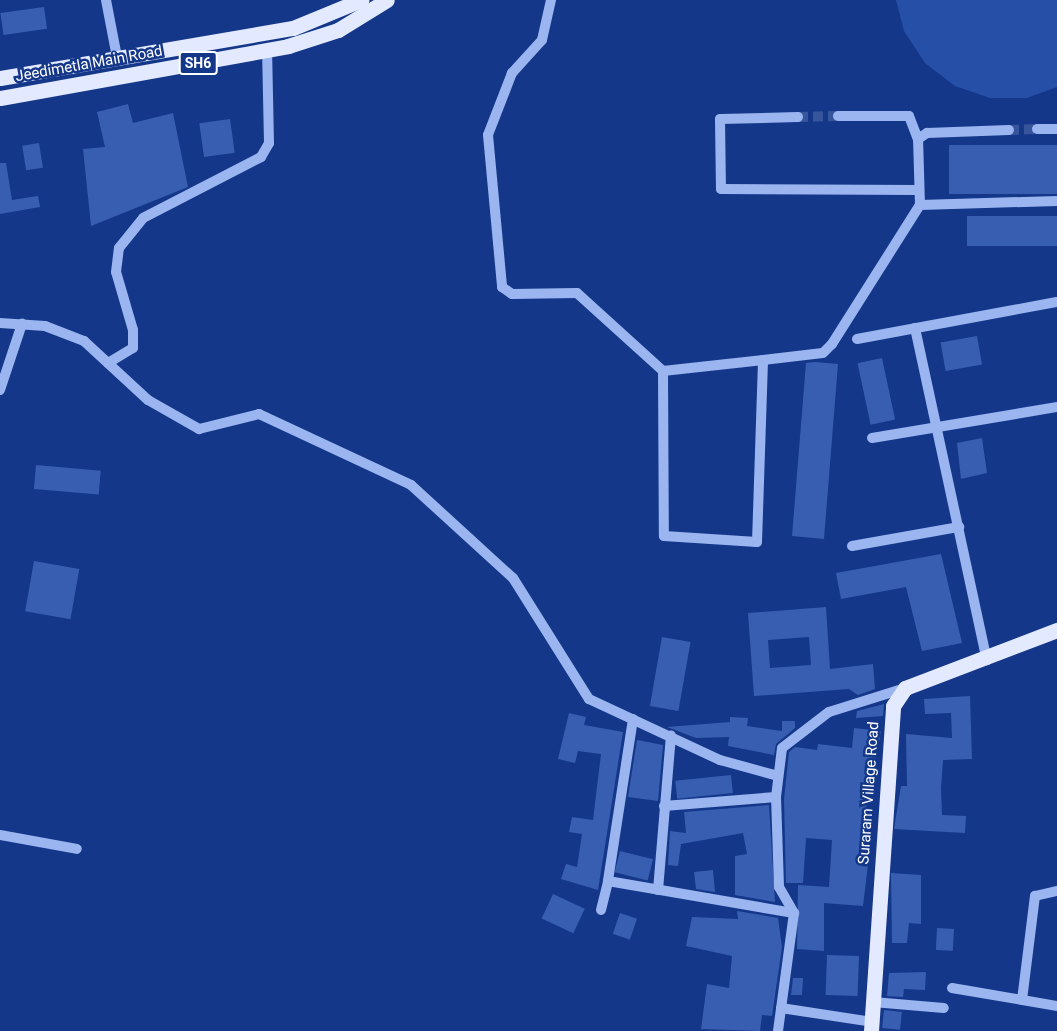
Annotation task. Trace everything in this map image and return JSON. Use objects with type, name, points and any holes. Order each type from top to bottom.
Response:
[{"type":"main road","name":"Jeedimetla Main Road","points":[[0,78],[293,28],[362,0]]},
{"type":"main road","name":"Jeedimetla Main Road","points":[[0,98],[267,50],[338,30],[387,0]]},
{"type":"main road","points":[[904,688],[987,660],[1057,630]]},
{"type":"main road","name":"Suraram Village Road","points":[[871,1026],[893,706],[904,688]]},
{"type":"street","points":[[106,0],[117,57]]},
{"type":"street","points":[[551,0],[542,40],[512,73],[488,135],[502,287],[512,294],[577,293],[663,371],[664,536],[754,542],[763,360]]},
{"type":"street","points":[[108,363],[133,348],[133,330],[116,272],[119,248],[143,218],[261,157],[269,143],[267,50]]},
{"type":"street","points":[[663,371],[824,353],[920,205],[918,139],[909,116],[838,116]]},
{"type":"street","points":[[798,117],[720,119],[721,189],[919,190]]},
{"type":"street","points":[[1037,129],[1057,129]]},
{"type":"street","points":[[918,139],[927,133],[1009,130]]},
{"type":"street","points":[[920,205],[1057,201]]},
{"type":"street","points":[[857,339],[1057,302]]},
{"type":"street","points":[[0,323],[45,326],[84,341],[148,400],[199,429],[259,414],[411,485],[513,578],[589,699],[720,760],[778,777]]},
{"type":"street","points":[[0,390],[21,324]]},
{"type":"street","points":[[915,328],[987,660]]},
{"type":"street","points":[[872,438],[1057,406]]},
{"type":"street","points":[[852,546],[959,526]]},
{"type":"street","points":[[778,1031],[794,913],[779,887],[776,797],[782,748],[828,712],[904,688]]},
{"type":"street","points":[[601,910],[608,881],[633,719]]},
{"type":"street","points":[[658,890],[671,736]]},
{"type":"street","points":[[664,806],[776,797]]},
{"type":"street","points":[[0,835],[76,849]]},
{"type":"street","points":[[608,881],[794,913]]},
{"type":"street","points":[[1022,1000],[1035,896],[1057,891]]},
{"type":"street","points":[[952,988],[1057,1006]]},
{"type":"street","points":[[873,1002],[944,1008]]},
{"type":"street","points":[[781,1008],[871,1026]]},
{"type":"shaded area","points":[[896,0],[1057,0],[1057,87],[1027,98],[990,98],[955,86],[925,63],[904,31]]},
{"type":"building","points":[[44,7],[47,29],[3,35],[0,13]]},
{"type":"building","points":[[128,104],[133,123],[173,113],[188,187],[91,226],[83,149],[105,147],[97,112]]},
{"type":"building","points":[[230,119],[235,153],[204,157],[199,123]]},
{"type":"building","points":[[39,143],[43,168],[26,170],[22,146]]},
{"type":"building","points":[[949,145],[1057,145],[1057,194],[949,194]]},
{"type":"building","points":[[0,163],[6,163],[12,200],[38,196],[40,207],[0,214]]},
{"type":"building","points":[[967,216],[1057,216],[1057,246],[967,246]]},
{"type":"building","points":[[977,336],[982,365],[946,371],[941,342]]},
{"type":"building","points":[[882,358],[895,420],[871,425],[858,363]]},
{"type":"building","points":[[806,363],[838,364],[824,539],[792,536]]},
{"type":"building","points":[[982,438],[987,473],[961,479],[957,443]]},
{"type":"building","points":[[36,465],[101,471],[99,495],[34,489]]},
{"type":"building","points":[[941,554],[962,643],[922,651],[906,587],[841,599],[836,573]]},
{"type":"building","points":[[34,561],[79,569],[70,619],[25,611]]},
{"type":"building","points":[[826,607],[830,669],[873,664],[875,689],[858,695],[849,689],[754,696],[748,613]],"holes":[[[809,637],[811,665],[770,668],[768,640]]]},
{"type":"building","points":[[662,637],[691,642],[678,711],[650,706]]},
{"type":"building","points":[[970,696],[972,759],[943,760],[941,788],[942,815],[966,816],[965,833],[894,829],[901,786],[907,786],[906,734],[952,738],[951,713],[925,714],[924,699]]},
{"type":"building","points":[[884,704],[883,716],[856,718],[857,711]]},
{"type":"building","points":[[569,713],[586,717],[584,725],[623,732],[598,890],[561,879],[566,864],[577,867],[582,834],[569,832],[572,817],[593,820],[601,754],[578,751],[575,763],[558,759]]},
{"type":"building","points":[[730,717],[748,718],[747,726],[782,731],[782,721],[795,721],[795,728],[776,744],[774,755],[728,746],[729,737],[696,738],[667,727],[730,722]]},
{"type":"building","points":[[854,728],[881,731],[872,780],[867,780],[866,822],[873,823],[863,906],[824,903],[824,951],[797,949],[798,885],[829,887],[832,840],[806,838],[803,883],[786,883],[784,799],[789,752],[795,747],[817,750],[818,744],[852,748]]},
{"type":"building","points":[[637,740],[663,745],[658,801],[628,797]]},
{"type":"building","points":[[731,775],[733,793],[677,799],[675,781]]},
{"type":"building","points":[[769,805],[775,902],[735,895],[735,856],[747,854],[743,833],[681,844],[678,866],[668,865],[670,831],[686,833],[684,812]]},
{"type":"building","points":[[620,851],[653,859],[648,881],[615,872]]},
{"type":"building","points":[[713,870],[715,892],[696,889],[694,872]]},
{"type":"building","points":[[891,873],[921,875],[921,924],[909,923],[907,943],[892,943]]},
{"type":"building","points":[[553,894],[585,909],[573,933],[542,918]]},
{"type":"building","points":[[737,911],[778,918],[782,947],[772,1016],[762,1015],[760,1031],[701,1029],[707,984],[729,988],[732,956],[686,946],[692,917],[738,919]]},
{"type":"building","points":[[620,913],[637,919],[630,940],[613,934]]},
{"type":"building","points":[[937,928],[954,929],[953,951],[936,950]]},
{"type":"building","points":[[827,955],[859,956],[858,996],[826,995]]},
{"type":"building","points":[[926,972],[925,990],[904,989],[903,997],[887,996],[889,973]]},
{"type":"building","points":[[793,978],[803,978],[802,995],[791,995]]},
{"type":"building","points":[[884,1010],[902,1012],[900,1030],[882,1028]]},
{"type":"tunnel","points":[[798,117],[838,116]]},
{"type":"tunnel","points":[[1009,130],[1037,129]]}]
